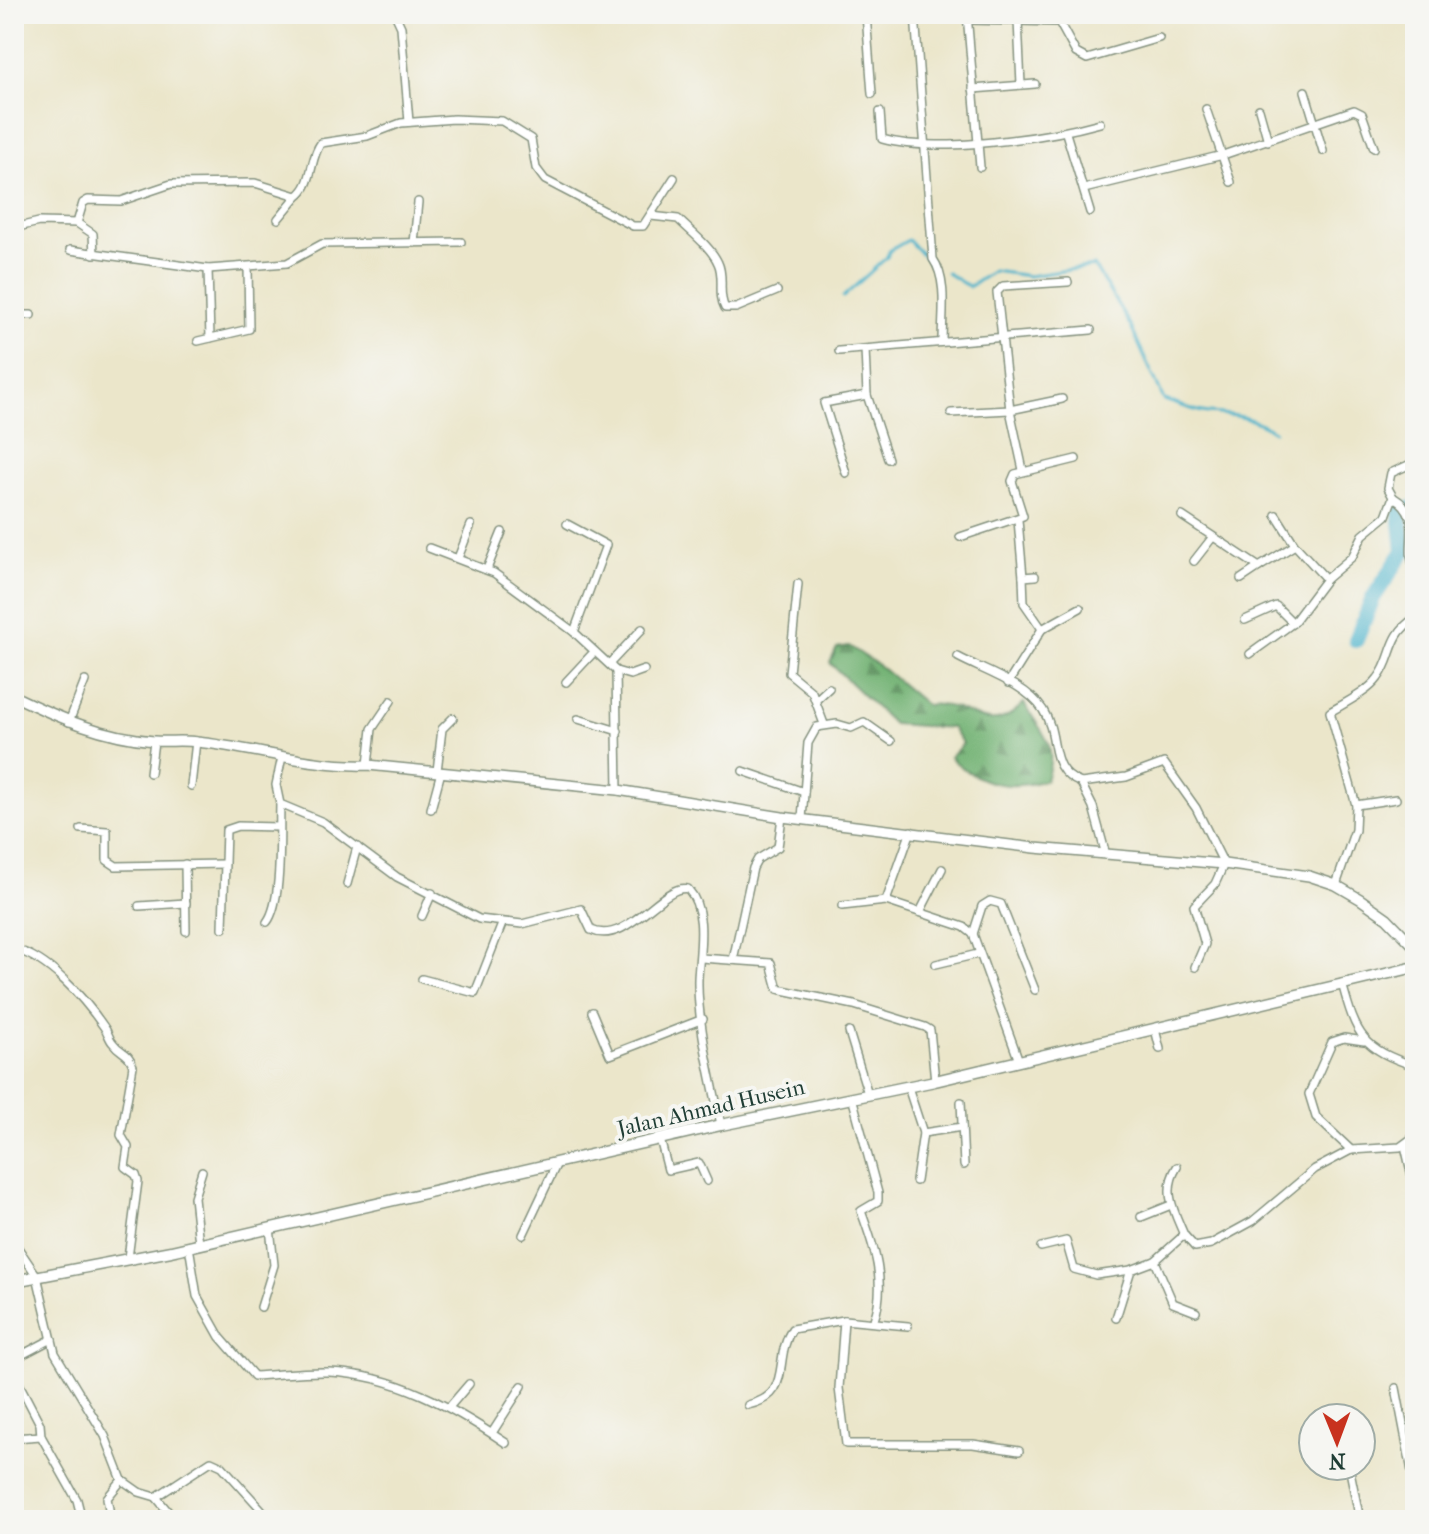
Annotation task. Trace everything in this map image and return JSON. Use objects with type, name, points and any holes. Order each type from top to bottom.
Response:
[{"type":"main road","name":"Jalan Ahmad Husein","points":[[14,1281],[194,1245],[721,1125],[935,1081],[1415,967]]},
{"type":"street","points":[[395,14],[401,27],[409,122]]},
{"type":"street","points":[[866,14],[872,94]]},
{"type":"street","points":[[915,14],[933,259],[939,268],[941,283],[942,342]]},
{"type":"street","points":[[980,167],[967,17],[1059,22],[1076,53],[1087,59],[1159,38]]},
{"type":"street","points":[[1018,20],[1021,85]]},
{"type":"street","points":[[973,89],[1035,84]]},
{"type":"street","points":[[1305,91],[1323,151]]},
{"type":"street","points":[[1206,109],[1231,182]]},
{"type":"street","points":[[1259,109],[1268,141]]},
{"type":"street","points":[[1084,189],[1223,155],[1359,111],[1374,148]]},
{"type":"street","points":[[880,112],[882,139],[926,147],[1066,133],[1100,123]]},
{"type":"street","points":[[278,219],[307,184],[315,151],[321,143],[367,136],[409,122],[454,119],[502,121],[531,139],[536,168],[552,184],[633,226],[643,226],[674,178]]},
{"type":"street","points":[[1066,133],[1090,212]]},
{"type":"street","points":[[77,223],[82,205],[88,200],[121,201],[171,184],[255,183],[297,196]]},
{"type":"street","points":[[414,243],[418,202]]},
{"type":"street","points":[[651,216],[678,219],[715,258],[719,266],[720,297],[725,308],[736,308],[777,291]]},
{"type":"street","points":[[14,228],[32,222],[77,223],[93,234],[94,254]]},
{"type":"street","points":[[70,250],[208,269],[287,263],[322,244],[461,242]]},
{"type":"street","points":[[198,341],[250,328],[248,267]]},
{"type":"street","points":[[208,269],[210,338]]},
{"type":"street","points":[[1023,470],[1010,410],[1001,337],[999,288],[1068,282]]},
{"type":"street","points":[[14,315],[31,315]]},
{"type":"street","points":[[839,351],[1091,330]]},
{"type":"street","points":[[865,349],[867,395],[888,459]]},
{"type":"street","points":[[846,473],[824,403],[867,395]]},
{"type":"street","points":[[951,413],[1010,410],[1062,399]]},
{"type":"street","points":[[1042,629],[1024,603],[1018,520],[1024,510],[1012,481],[1015,474],[1023,470],[1076,459]]},
{"type":"street","points":[[1415,462],[1391,473],[1388,488],[1409,514],[1415,569]]},
{"type":"street","points":[[1250,654],[1293,623],[1326,579],[1352,557],[1363,535],[1386,516],[1397,500]]},
{"type":"street","points":[[1276,515],[1295,545],[1326,579]]},
{"type":"street","points":[[1182,516],[1259,567]]},
{"type":"street","points":[[960,537],[1018,520]]},
{"type":"street","points":[[567,524],[603,542],[606,547],[574,632]]},
{"type":"street","points":[[458,558],[471,525]]},
{"type":"street","points":[[487,569],[502,532]]},
{"type":"street","points":[[1194,561],[1212,538]]},
{"type":"street","points":[[1241,579],[1295,545]]},
{"type":"street","points":[[429,548],[487,569],[574,632],[610,663],[616,671],[618,790]]},
{"type":"street","points":[[1023,577],[1035,576]]},
{"type":"street","points":[[798,584],[789,673],[812,692],[824,724]]},
{"type":"street","points":[[1245,620],[1276,606],[1293,623]]},
{"type":"street","points":[[1008,683],[1042,629],[1080,608]]},
{"type":"street","points":[[1336,885],[1355,830],[1356,805],[1330,712],[1380,676],[1386,656],[1401,630],[1415,618]]},
{"type":"street","points":[[610,663],[642,629]]},
{"type":"street","points":[[566,682],[594,652]]},
{"type":"street","points":[[958,657],[1008,683],[1042,709],[1055,739],[1062,772],[1081,783],[1093,807],[1106,855]]},
{"type":"street","points":[[616,671],[630,675],[644,670]]},
{"type":"street","points":[[69,722],[85,681]]},
{"type":"street","points":[[816,700],[829,688]]},
{"type":"street","points":[[14,696],[69,722],[107,734],[154,741],[196,741],[327,765],[368,765],[618,790],[782,817],[1106,855],[1224,864],[1309,876],[1336,885],[1387,918],[1415,947]]},
{"type":"street","points":[[368,765],[372,729],[391,701]]},
{"type":"street","points":[[431,809],[439,772],[442,729],[453,718]]},
{"type":"street","points":[[578,719],[618,731]]},
{"type":"street","points":[[802,819],[810,734],[824,724],[849,728],[860,723],[870,724],[891,741]]},
{"type":"street","points":[[150,773],[154,741]]},
{"type":"street","points":[[191,786],[196,741]]},
{"type":"street","points":[[267,922],[272,915],[280,804],[276,785],[282,757]]},
{"type":"street","points":[[1081,783],[1126,777],[1164,763],[1196,808],[1224,864]]},
{"type":"street","points":[[743,771],[804,792]]},
{"type":"street","points":[[1356,805],[1396,799]]},
{"type":"street","points":[[280,804],[323,822],[397,877],[479,919],[502,924],[530,923],[580,909],[584,911],[592,932],[604,932],[638,919],[674,891],[685,888],[692,892],[697,906],[701,958],[698,989],[721,1125]]},
{"type":"street","points":[[733,960],[753,868],[758,859],[778,847],[782,817]]},
{"type":"street","points":[[223,928],[225,834],[229,827],[279,827]]},
{"type":"street","points":[[81,829],[107,831],[107,860],[116,866],[224,864]]},
{"type":"street","points":[[886,901],[911,831]]},
{"type":"street","points":[[347,884],[357,847]]},
{"type":"street","points":[[185,864],[186,931]]},
{"type":"street","points":[[1195,967],[1205,944],[1194,906],[1215,884],[1224,864]]},
{"type":"street","points":[[920,912],[942,869]]},
{"type":"street","points":[[422,916],[432,893]]},
{"type":"street","points":[[842,906],[886,901],[964,927],[973,934]]},
{"type":"street","points":[[1019,1061],[973,934],[982,906],[990,901],[1001,904],[1035,990]]},
{"type":"street","points":[[139,906],[186,903]]},
{"type":"street","points":[[422,979],[475,993],[502,924]]},
{"type":"street","points":[[14,949],[28,955],[68,985],[106,1028],[112,1042],[131,1058],[133,1066],[121,1135],[128,1147],[125,1167],[136,1175],[138,1181],[128,1258]]},
{"type":"street","points":[[936,964],[978,954]]},
{"type":"street","points":[[701,958],[771,963],[776,986],[782,990],[854,1005],[925,1027],[930,1030],[935,1081]]},
{"type":"street","points":[[1342,983],[1364,1041],[1380,1054],[1415,1066]]},
{"type":"street","points":[[592,1012],[610,1055],[703,1019]]},
{"type":"street","points":[[1155,1029],[1160,1049]]},
{"type":"street","points":[[849,1032],[868,1094]]},
{"type":"street","points":[[1351,1150],[1316,1117],[1309,1094],[1332,1042],[1344,1038],[1364,1041]]},
{"type":"street","points":[[908,1087],[923,1133],[916,1181]]},
{"type":"street","points":[[852,1097],[878,1193],[878,1201],[861,1211],[873,1246],[880,1286],[881,1300],[874,1320]]},
{"type":"street","points":[[961,1102],[964,1165]]},
{"type":"street","points":[[923,1133],[962,1127]]},
{"type":"street","points":[[1177,1167],[1168,1181],[1171,1205],[1184,1235],[1199,1247],[1222,1239],[1270,1210],[1315,1169],[1351,1150],[1405,1146],[1415,1136]]},
{"type":"street","points":[[660,1139],[668,1170],[699,1163],[707,1181]]},
{"type":"street","points":[[1405,1146],[1415,1189]]},
{"type":"street","points":[[523,1235],[557,1163]]},
{"type":"street","points":[[202,1171],[194,1197],[197,1296],[220,1337],[254,1376],[328,1372],[364,1376],[451,1405],[506,1443]]},
{"type":"street","points":[[1141,1217],[1171,1205]]},
{"type":"street","points":[[261,1307],[274,1265],[270,1228]]},
{"type":"street","points":[[1041,1247],[1066,1241],[1074,1269],[1091,1274],[1131,1270],[1155,1261],[1184,1235]]},
{"type":"street","points":[[14,1242],[37,1276],[55,1353],[105,1436],[122,1480],[139,1492],[156,1497],[175,1520]]},
{"type":"street","points":[[1155,1261],[1173,1303],[1196,1312]]},
{"type":"street","points":[[1116,1318],[1131,1270]]},
{"type":"street","points":[[844,1320],[839,1388],[846,1444],[973,1444],[1019,1451]]},
{"type":"street","points":[[748,1405],[764,1401],[775,1391],[792,1329],[805,1324],[844,1320],[874,1320],[908,1326]]},
{"type":"street","points":[[14,1359],[52,1339]]},
{"type":"street","points":[[14,1374],[40,1424],[41,1436],[77,1500],[82,1520]]},
{"type":"street","points":[[451,1405],[469,1384]]},
{"type":"street","points":[[492,1433],[522,1386]]},
{"type":"street","points":[[1396,1388],[1415,1487]]},
{"type":"street","points":[[14,1438],[41,1436]]},
{"type":"street","points":[[156,1497],[211,1461],[222,1466],[271,1520]]},
{"type":"street","points":[[111,1520],[107,1498],[122,1480]]},
{"type":"street","points":[[1352,1482],[1360,1520]]},
{"type":"green space","points":[[849,646],[881,667],[926,705],[955,708],[988,720],[1011,714],[1024,703],[1049,747],[1046,780],[1007,785],[983,779],[950,757],[963,744],[952,728],[893,724],[830,663],[837,648]]},
{"type":"waterway","points":[[843,297],[887,257],[889,251],[908,240],[932,265]]},
{"type":"waterway","points":[[947,273],[969,287],[993,271],[1029,276],[1094,266],[1130,325],[1164,400],[1202,412],[1250,419],[1274,431]]},
{"type":"waterway","points":[[1356,640],[1373,598],[1404,551],[1400,512],[1415,507]]}]
